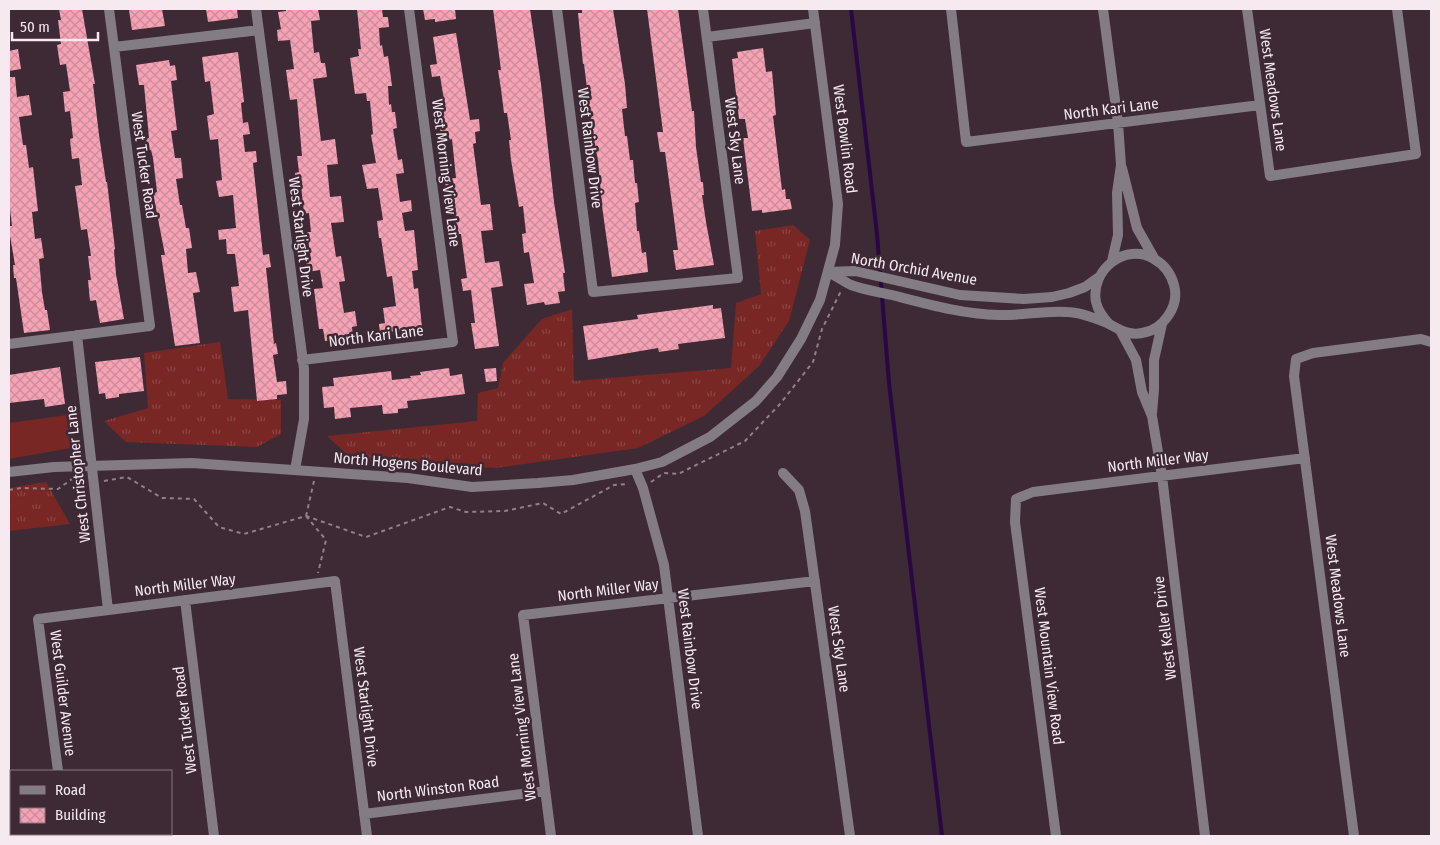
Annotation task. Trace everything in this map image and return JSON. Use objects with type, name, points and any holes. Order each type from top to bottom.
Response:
[{"type":"street","name":"West Tucker Road","points":[[77,335],[150,326],[108,9]]},
{"type":"street","name":"West Starlight Drive","points":[[256,9],[302,360],[304,419],[295,470]]},
{"type":"street","name":"West Morning View Lane","points":[[409,9],[453,342]]},
{"type":"street","name":"West Rainbow Drive","points":[[557,9],[593,292],[738,278]]},
{"type":"street","name":"West Sky Lane","points":[[703,9],[738,278]]},
{"type":"street","name":"West Bowlin Road","points":[[813,9],[838,204],[835,245],[828,272]]},
{"type":"street","name":"North Kari Lane","points":[[950,9],[966,142],[1260,105]]},
{"type":"street","points":[[1103,9],[1118,123],[1121,165],[1117,193],[1118,235],[1112,261]]},
{"type":"street","name":"West Meadows Lane","points":[[1247,9],[1270,176],[1416,154],[1397,9]]},
{"type":"street","points":[[707,37],[815,23]]},
{"type":"street","points":[[114,47],[259,30]]},
{"type":"street","points":[[1121,165],[1129,190],[1137,228],[1154,258]]},
{"type":"street","points":[[1144,254],[1154,258],[1164,266],[1171,277],[1175,289],[1174,302],[1170,314],[1162,324],[1153,330],[1132,334],[1122,332],[1109,324],[1101,314],[1096,302],[1095,289],[1099,277],[1104,268],[1122,256],[1144,254]]},
{"type":"street","name":"North Orchid Avenue","points":[[828,272],[855,271],[960,295],[1024,299],[1052,297],[1069,293],[1085,287],[1099,277]]},
{"type":"street","name":"North Orchid Avenue","points":[[828,272],[853,286],[954,311],[999,316],[1067,312],[1086,315],[1109,324]]},
{"type":"street","name":"North Hogens Boulevard","points":[[9,472],[54,467],[192,463],[408,478],[472,486],[573,480],[635,469],[662,462],[710,437],[756,401],[777,377],[801,339],[820,300],[828,272]]},
{"type":"street","name":"West Keller Drive","points":[[1152,416],[1154,360],[1162,324]]},
{"type":"street","name":"West Keller Drive","points":[[1122,332],[1136,360],[1142,392],[1152,416],[1162,476],[1205,836]]},
{"type":"street","points":[[9,344],[77,335]]},
{"type":"street","name":"West Christopher Lane","points":[[77,335],[108,610]]},
{"type":"street","name":"West Meadows Lane","points":[[1354,836],[1294,376],[1296,359],[1313,353],[1421,339],[1431,342]]},
{"type":"street","name":"North Kari Lane","points":[[302,360],[453,342]]},
{"type":"street","name":"North Miller Way","points":[[1016,499],[1033,492],[1305,458]]},
{"type":"street","name":"West Rainbow Drive","points":[[635,469],[643,488],[664,566],[698,836]]},
{"type":"street","name":"West Sky Lane","points":[[783,473],[799,490],[805,510],[850,836]]},
{"type":"street","name":"West Mountain View Road","points":[[1016,499],[1016,522],[1056,836]]},
{"type":"street","name":"West Starlight Drive","points":[[335,580],[367,836]]},
{"type":"street","name":"North Miller Way","points":[[38,618],[335,580]]},
{"type":"street","name":"North Miller Way","points":[[523,615],[815,581]]},
{"type":"street","name":"West Tucker Road","points":[[185,600],[214,836]]},
{"type":"street","name":"West Morning View Lane","points":[[523,615],[550,836]]},
{"type":"street","name":"West Guilder Avenue","points":[[38,618],[58,770]]},
{"type":"street","name":"North Winston Road","points":[[364,814],[545,791]]},
{"type":"path","points":[[306,516],[317,472]]},
{"type":"path","points":[[9,490],[21,488],[58,489],[72,480],[94,482],[127,477],[162,498],[194,499],[218,527],[244,534],[306,516],[366,537],[450,507],[466,512],[505,511],[543,503],[561,514],[614,485],[627,484],[643,488]]},
{"type":"path","points":[[306,516],[326,540],[316,583]]},
{"type":"green space","points":[[793,225],[810,240],[789,321],[759,366],[704,416],[638,448],[495,468],[352,459],[327,436],[477,421],[478,393],[498,388],[503,363],[542,319],[572,309],[574,381],[731,368],[736,303],[761,294],[755,231]]},
{"type":"green space","points":[[220,342],[228,399],[281,400],[281,434],[257,447],[126,442],[104,421],[148,408],[144,353]]},
{"type":"green space","points":[[67,415],[71,448],[9,459],[9,423]]},
{"type":"green space","points":[[46,482],[70,524],[9,531],[9,488]]},
{"type":"building","points":[[59,9],[82,9],[95,84],[93,84],[107,182],[116,274],[124,319],[100,323],[96,300],[90,301],[88,280],[91,280],[88,256],[91,256],[87,229],[81,230],[75,186],[82,185],[79,158],[72,159],[70,139],[73,138],[70,111],[65,112],[63,92],[70,91],[66,64],[60,65],[57,45],[61,44],[58,20],[61,20]]},
{"type":"building","points":[[162,9],[165,26],[132,30],[129,10]]},
{"type":"building","points":[[206,9],[237,9],[238,18],[208,22]]},
{"type":"building","points":[[286,9],[318,9],[320,20],[311,21],[314,53],[319,52],[321,63],[325,63],[327,77],[313,79],[321,141],[335,139],[338,164],[327,165],[330,197],[341,196],[344,222],[331,223],[336,257],[341,256],[345,281],[339,282],[344,313],[355,311],[357,326],[352,327],[353,337],[325,341],[323,329],[319,329],[314,289],[323,288],[320,270],[307,272],[306,261],[311,260],[307,232],[311,232],[309,213],[304,214],[301,185],[296,185],[295,173],[299,172],[297,156],[302,156],[297,99],[290,100],[286,70],[294,69],[290,40],[278,41],[277,30],[281,29],[278,12],[286,11]]},
{"type":"building","points":[[357,9],[382,9],[383,17],[388,17],[389,27],[379,28],[380,46],[382,45],[384,57],[388,56],[392,86],[388,86],[389,105],[391,104],[392,112],[395,112],[397,128],[393,129],[398,160],[402,159],[404,173],[396,174],[400,202],[411,200],[412,211],[402,213],[405,231],[414,230],[418,270],[412,271],[414,289],[418,288],[422,328],[380,333],[379,324],[385,323],[383,308],[396,306],[392,276],[387,277],[381,238],[379,238],[377,221],[383,220],[378,188],[367,189],[362,165],[376,163],[371,135],[373,134],[370,101],[367,101],[366,93],[355,94],[350,58],[359,56],[358,49],[361,49]]},
{"type":"building","points":[[423,9],[455,9],[456,19],[435,22],[435,19],[425,20]]},
{"type":"building","points":[[493,9],[530,9],[541,84],[554,202],[565,273],[563,273],[565,291],[558,292],[560,303],[545,305],[544,302],[527,305],[524,284],[534,283],[529,252],[524,253],[522,234],[526,233],[523,206],[519,207],[511,160],[509,140],[511,140],[507,113],[504,113],[498,70],[501,70]]},
{"type":"building","points":[[582,9],[613,9],[625,84],[627,108],[622,109],[625,136],[627,136],[630,160],[633,160],[635,183],[637,183],[639,202],[635,203],[637,231],[639,231],[642,253],[646,252],[648,272],[612,277],[598,160],[583,64],[578,13],[582,13]]},
{"type":"building","points":[[647,9],[678,9],[692,111],[694,111],[696,147],[701,182],[703,182],[704,195],[702,195],[714,265],[676,270],[673,250],[678,250],[665,152],[660,152],[657,132],[663,132]]},
{"type":"building","points":[[456,33],[470,120],[479,119],[480,131],[475,132],[476,143],[473,144],[481,205],[490,204],[493,230],[481,231],[485,263],[499,261],[503,286],[491,288],[499,346],[475,349],[471,323],[475,323],[471,290],[463,291],[461,279],[467,278],[461,234],[457,234],[453,192],[446,192],[445,179],[456,178],[452,139],[449,140],[448,134],[441,135],[436,107],[445,106],[440,76],[432,77],[430,65],[437,64],[433,37]]},
{"type":"building","points":[[763,48],[766,72],[772,71],[776,115],[773,116],[782,190],[785,189],[786,199],[790,199],[792,209],[762,213],[762,210],[752,211],[743,138],[748,138],[745,119],[739,119],[732,59],[738,58],[737,52]]},
{"type":"building","points":[[18,49],[21,69],[9,71],[9,51]]},
{"type":"building","points":[[238,52],[244,102],[241,103],[243,123],[248,122],[250,134],[243,135],[245,152],[256,151],[257,162],[253,163],[263,255],[269,254],[271,267],[266,268],[274,344],[276,343],[278,354],[273,355],[277,382],[286,381],[287,394],[277,395],[277,399],[257,401],[248,310],[234,312],[231,287],[239,286],[235,254],[227,254],[226,239],[219,240],[218,230],[236,228],[233,195],[219,197],[216,181],[222,180],[218,139],[210,140],[207,116],[214,114],[210,81],[205,82],[202,57]]},
{"type":"building","points":[[169,60],[170,66],[175,65],[177,80],[171,81],[177,130],[171,131],[175,158],[181,158],[183,178],[176,179],[180,205],[182,205],[186,228],[189,228],[192,248],[186,249],[188,273],[196,272],[200,292],[193,293],[200,343],[175,346],[161,255],[165,255],[153,193],[157,192],[153,158],[151,150],[148,151],[146,138],[149,138],[144,85],[139,85],[136,65]]},
{"type":"building","points":[[9,77],[15,77],[17,97],[29,95],[32,115],[19,117],[29,168],[33,167],[38,211],[32,212],[35,239],[41,238],[44,258],[39,259],[42,292],[50,330],[24,333],[16,278],[14,278],[13,265],[15,265],[9,230],[9,226],[12,226],[9,201]]},
{"type":"building","points":[[713,305],[713,309],[721,308],[725,338],[678,344],[679,349],[659,352],[658,348],[588,360],[583,326],[638,319],[637,315]]},
{"type":"building","points":[[140,357],[144,391],[119,394],[119,397],[106,399],[105,393],[99,394],[95,362]]},
{"type":"building","points":[[60,367],[65,404],[45,407],[44,399],[9,403],[9,375]]},
{"type":"building","points":[[449,368],[450,376],[462,374],[465,394],[407,401],[408,408],[398,409],[398,413],[383,414],[382,405],[350,408],[351,417],[335,419],[334,407],[324,408],[322,387],[334,386],[333,378],[391,371],[392,380],[411,378],[410,376],[421,375],[420,372]]},
{"type":"building","points":[[496,368],[497,381],[486,382],[484,369]]},
{"type":"waterway","points":[[851,9],[877,234],[889,383],[942,836]]}]
